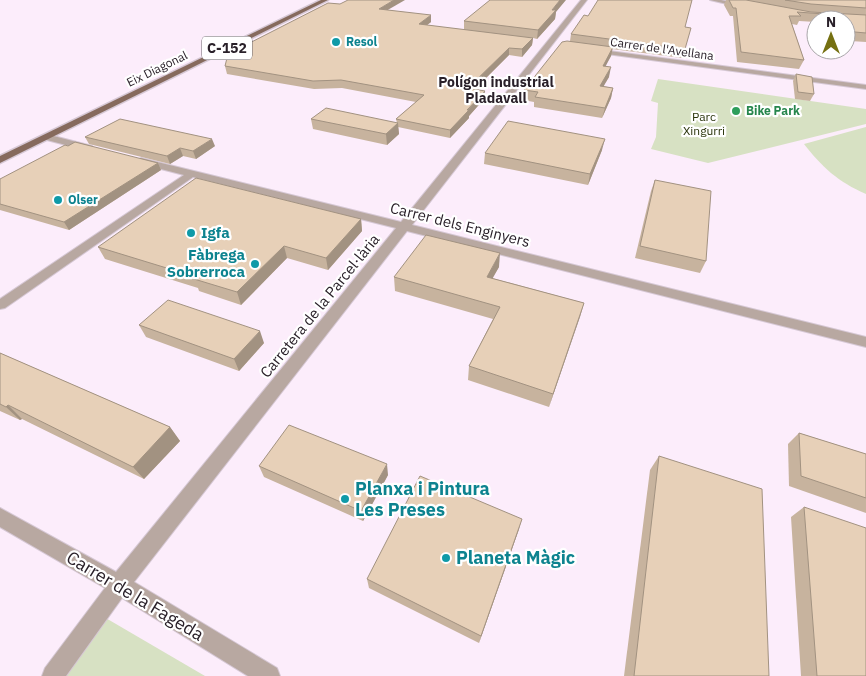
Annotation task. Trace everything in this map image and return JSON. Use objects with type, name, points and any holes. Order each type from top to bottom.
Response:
[{"type":"main road","name":"Eix Diagonal","points":[[0,160],[325,0]]},
{"type":"street","name":"Carretera de la Parcel·lària","points":[[53,676],[119,585],[584,0]]},
{"type":"street","points":[[713,0],[748,6]]},
{"type":"street","name":"Carrer de l'Avellana","points":[[587,50],[866,87]]},
{"type":"street","points":[[46,137],[100,151]]},
{"type":"street","name":"Carrer dels Enginyers","points":[[128,158],[866,342]]},
{"type":"street","points":[[0,305],[192,174]]},
{"type":"street","name":"Carrer de la Fageda","points":[[0,517],[119,585],[269,676]]},
{"type":"green space","name":"Parc Xingurri","points":[[658,79],[866,109],[866,124],[708,163],[651,149],[656,137],[658,103],[651,101]]},
{"type":"green space","points":[[866,127],[866,194],[831,173],[804,144]]},
{"type":"green space","points":[[104,617],[205,676],[53,676]]},
{"type":"building","points":[[348,0],[394,0],[379,9],[431,15],[419,24],[533,38],[522,49],[509,48],[468,88],[485,91],[450,130],[396,119],[424,95],[341,80],[313,81],[225,66],[228,54],[328,3],[340,4]]},
{"type":"building","points":[[490,0],[560,0],[552,10],[556,10],[538,30],[464,21]]},
{"type":"building","points":[[598,0],[692,0],[685,27],[691,28],[685,49],[571,34],[584,15],[588,16]]},
{"type":"building","points":[[729,0],[746,0],[806,11],[806,13],[797,12],[801,16],[789,16],[804,60],[741,52],[736,8],[733,8]]},
{"type":"building","points":[[785,0],[866,0],[866,8],[811,4]]},
{"type":"building","points":[[856,14],[866,15],[866,33],[856,32]]},
{"type":"building","points":[[562,42],[613,47],[603,66],[611,67],[600,86],[613,88],[605,108],[535,97],[538,92],[524,90]]},
{"type":"building","points":[[796,74],[812,77],[814,94],[798,92]]},
{"type":"building","points":[[326,108],[398,123],[386,134],[311,119]]},
{"type":"building","points":[[120,119],[212,139],[193,151],[180,148],[167,156],[85,137]]},
{"type":"building","points":[[508,121],[605,139],[590,174],[485,153]]},
{"type":"building","name":"Olser","points":[[75,142],[158,163],[64,222],[0,204],[0,179],[65,145],[68,146]]},
{"type":"building","points":[[196,178],[361,219],[326,258],[284,246],[237,292],[194,279],[196,277],[98,247]]},
{"type":"building","points":[[655,180],[711,191],[706,261],[640,246]]},
{"type":"building","points":[[426,235],[500,253],[487,277],[584,303],[553,394],[469,366],[500,307],[394,277]]},
{"type":"building","points":[[168,300],[260,331],[234,359],[139,325]]},
{"type":"building","points":[[0,353],[170,427],[133,467],[8,405],[6,407],[0,404]]},
{"type":"building","name":"Planxa i Pintura Les Preses","points":[[289,425],[387,464],[361,511],[259,466]]},
{"type":"building","points":[[799,433],[866,454],[866,498],[801,476]]},
{"type":"building","points":[[659,456],[762,489],[769,676],[634,676]]},
{"type":"building","name":"Planeta Màgic","points":[[420,476],[522,519],[481,636],[367,579]]},
{"type":"building","points":[[804,507],[866,528],[866,676],[817,676]]},
{"type":"place","name":"Resol","points":[[336,42]]},
{"type":"place","name":"Bike Park","points":[[736,111]]},
{"type":"place","name":"Olser","points":[[58,200]]},
{"type":"place","name":"Igfa","points":[[191,233]]},
{"type":"place","name":"Fàbrega Sobrerroca","points":[[255,264]]},
{"type":"place","name":"Planxa i Pintura Les Preses","points":[[345,499]]},
{"type":"place","name":"Planeta Màgic","points":[[446,558]]},
{"type":"district","name":"Polígon industrial Pladavall","points":[[496,90]]}]
